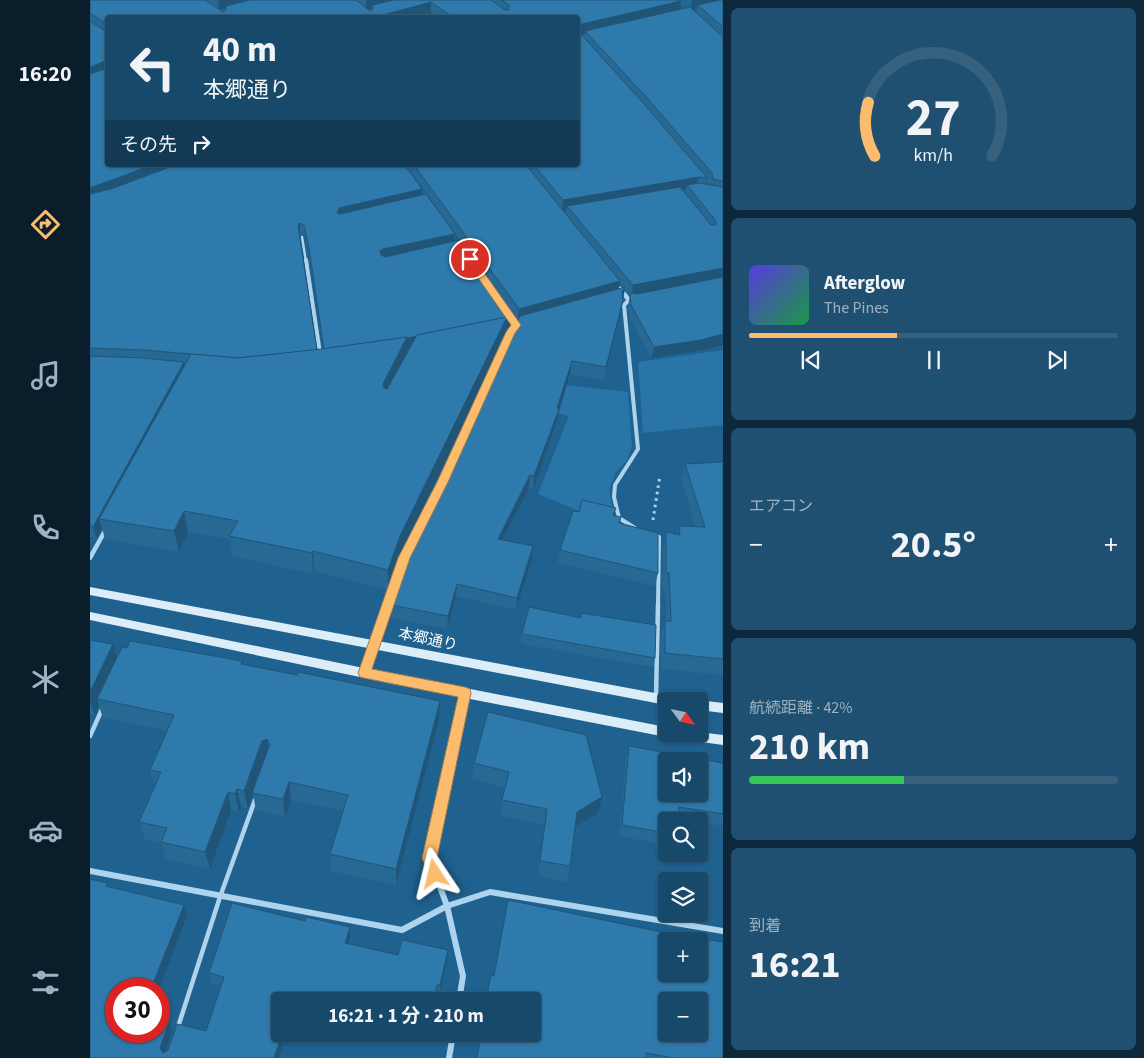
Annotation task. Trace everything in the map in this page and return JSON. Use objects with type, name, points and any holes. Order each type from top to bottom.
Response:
[{"type":"main road","name":"本郷通り","points":[[90,591],[373,643],[656,699]]},
{"type":"main road","points":[[90,616],[364,673],[658,730]]},
{"type":"main road","points":[[708,706],[723,708]]},
{"type":"main road","points":[[708,738],[723,740]]},
{"type":"street","points":[[618,288],[629,300],[643,299]]},
{"type":"street","points":[[615,297],[624,295]]},
{"type":"street","points":[[511,317],[516,325]]},
{"type":"street","points":[[477,406],[511,332],[516,325],[525,322]]},
{"type":"street","points":[[501,334],[511,332]]},
{"type":"street","points":[[90,558],[108,524]]},
{"type":"street","points":[[364,673],[401,566]]},
{"type":"street","points":[[460,992],[463,976],[447,906],[430,858],[465,693]]},
{"type":"street","points":[[90,871],[402,930],[447,906],[490,892],[723,931]]},
{"type":"street","points":[[449,1058],[452,1042]]},
{"type":"lane","points":[[302,237],[320,357]]},
{"type":"lane","points":[[629,300],[624,305],[638,449],[634,459],[621,474],[614,490],[619,518],[629,525],[644,531]]},
{"type":"lane","points":[[651,534],[659,537],[656,699]]},
{"type":"lane","points":[[90,736],[106,701]]},
{"type":"lane","points":[[177,1030],[220,897],[256,798]]},
{"type":"path","points":[[659,537],[653,521],[660,475]]},
{"type":"shaded area","points":[[723,350],[723,425],[643,433],[638,362]]},
{"type":"shaded area","points":[[539,382],[628,392],[632,447],[627,460],[616,472],[609,490],[615,520],[579,511],[538,494],[569,416],[530,407]]},
{"type":"building","points":[[90,0],[205,0],[223,12],[226,10],[226,6],[250,0],[356,0],[370,11],[373,9],[372,5],[394,0],[491,0],[505,10],[509,10],[509,5],[501,0],[681,1],[580,25],[580,15],[450,15],[431,2],[383,15],[105,15],[105,23],[90,13]]},
{"type":"building","points":[[723,0],[723,27],[698,5]]},
{"type":"building","points":[[690,7],[723,37],[723,181],[713,179],[712,173],[649,100],[585,31]]},
{"type":"building","points":[[90,21],[105,31],[105,61],[90,67]]},
{"type":"building","points":[[580,33],[707,178],[699,177],[563,200],[536,167],[580,167]]},
{"type":"building","points":[[105,69],[105,167],[147,167],[90,188],[90,74]]},
{"type":"building","points":[[170,167],[406,167],[422,189],[339,208],[337,213],[340,214],[426,194],[455,234],[383,249],[380,251],[381,255],[385,257],[459,240],[512,314],[511,317],[507,318],[413,337],[324,349],[309,248],[304,225],[300,223],[298,226],[317,350],[238,358],[144,350],[90,348],[90,194],[111,189]]},
{"type":"building","points":[[415,167],[528,167],[620,281],[519,309]]},
{"type":"building","points":[[699,183],[723,187],[723,268],[633,285],[567,206],[680,187],[711,225],[716,225],[716,221],[687,185]]},
{"type":"building","points":[[723,277],[723,334],[701,340],[654,347],[631,305],[630,295],[632,293],[637,294]]},
{"type":"building","points":[[625,287],[622,292],[623,300],[606,367],[572,361],[557,408],[559,409],[534,476],[530,475],[498,539],[533,546],[517,598],[457,584],[448,616],[391,605],[399,581],[396,580],[408,547],[520,316]]},
{"type":"building","points":[[507,317],[400,536],[388,570],[313,551],[312,553],[229,536],[238,521],[184,511],[174,531],[99,519],[191,354],[238,358],[407,337],[383,384],[384,388],[387,389],[417,335]]},
{"type":"building","points":[[90,356],[184,362],[93,527],[90,526]]},
{"type":"building","points":[[723,462],[723,659],[665,653],[665,621],[671,621],[669,573],[666,572],[666,532],[680,535],[679,526],[705,527],[685,464]]},
{"type":"building","points":[[582,500],[616,508],[613,515],[621,517],[619,523],[658,533],[658,573],[560,550],[573,511],[579,512]]},
{"type":"building","points":[[529,607],[581,618],[581,613],[656,625],[655,658],[522,634]]},
{"type":"building","points":[[90,640],[113,644],[90,692]]},
{"type":"building","points":[[130,641],[242,661],[241,664],[297,675],[298,672],[440,701],[396,869],[330,854],[348,795],[289,782],[283,799],[252,793],[270,744],[267,739],[262,741],[244,791],[237,789],[235,794],[228,792],[205,852],[161,842],[167,828],[139,822],[161,772],[150,770],[174,715],[97,699],[122,647],[127,648]]},
{"type":"building","points":[[488,712],[586,735],[602,797],[577,812],[570,866],[540,861],[547,809],[502,800],[509,772],[474,763]]},
{"type":"building","points":[[629,746],[662,752],[658,752],[658,802],[708,802],[708,760],[723,763],[723,814],[679,807],[679,812],[658,812],[658,832],[622,825]]},
{"type":"building","points":[[90,879],[108,883],[106,886],[184,905],[155,978],[105,978],[105,1043],[162,1043],[160,1048],[163,1053],[168,1050],[177,1024],[206,1031],[224,977],[209,973],[232,903],[305,921],[306,917],[350,927],[345,943],[398,955],[402,940],[448,950],[440,985],[437,985],[436,992],[271,992],[271,1042],[279,1042],[274,1058],[90,1058]]},
{"type":"building","points":[[508,900],[661,932],[658,932],[658,982],[708,982],[708,940],[723,942],[723,1058],[674,1058],[646,1053],[646,1058],[477,1058],[480,1042],[541,1042],[541,992],[488,992],[491,975],[494,976]]},
{"type":"route","points":[[435,874],[430,858],[465,693],[364,673],[404,558],[442,482],[496,363],[516,325],[470,259]]}]
